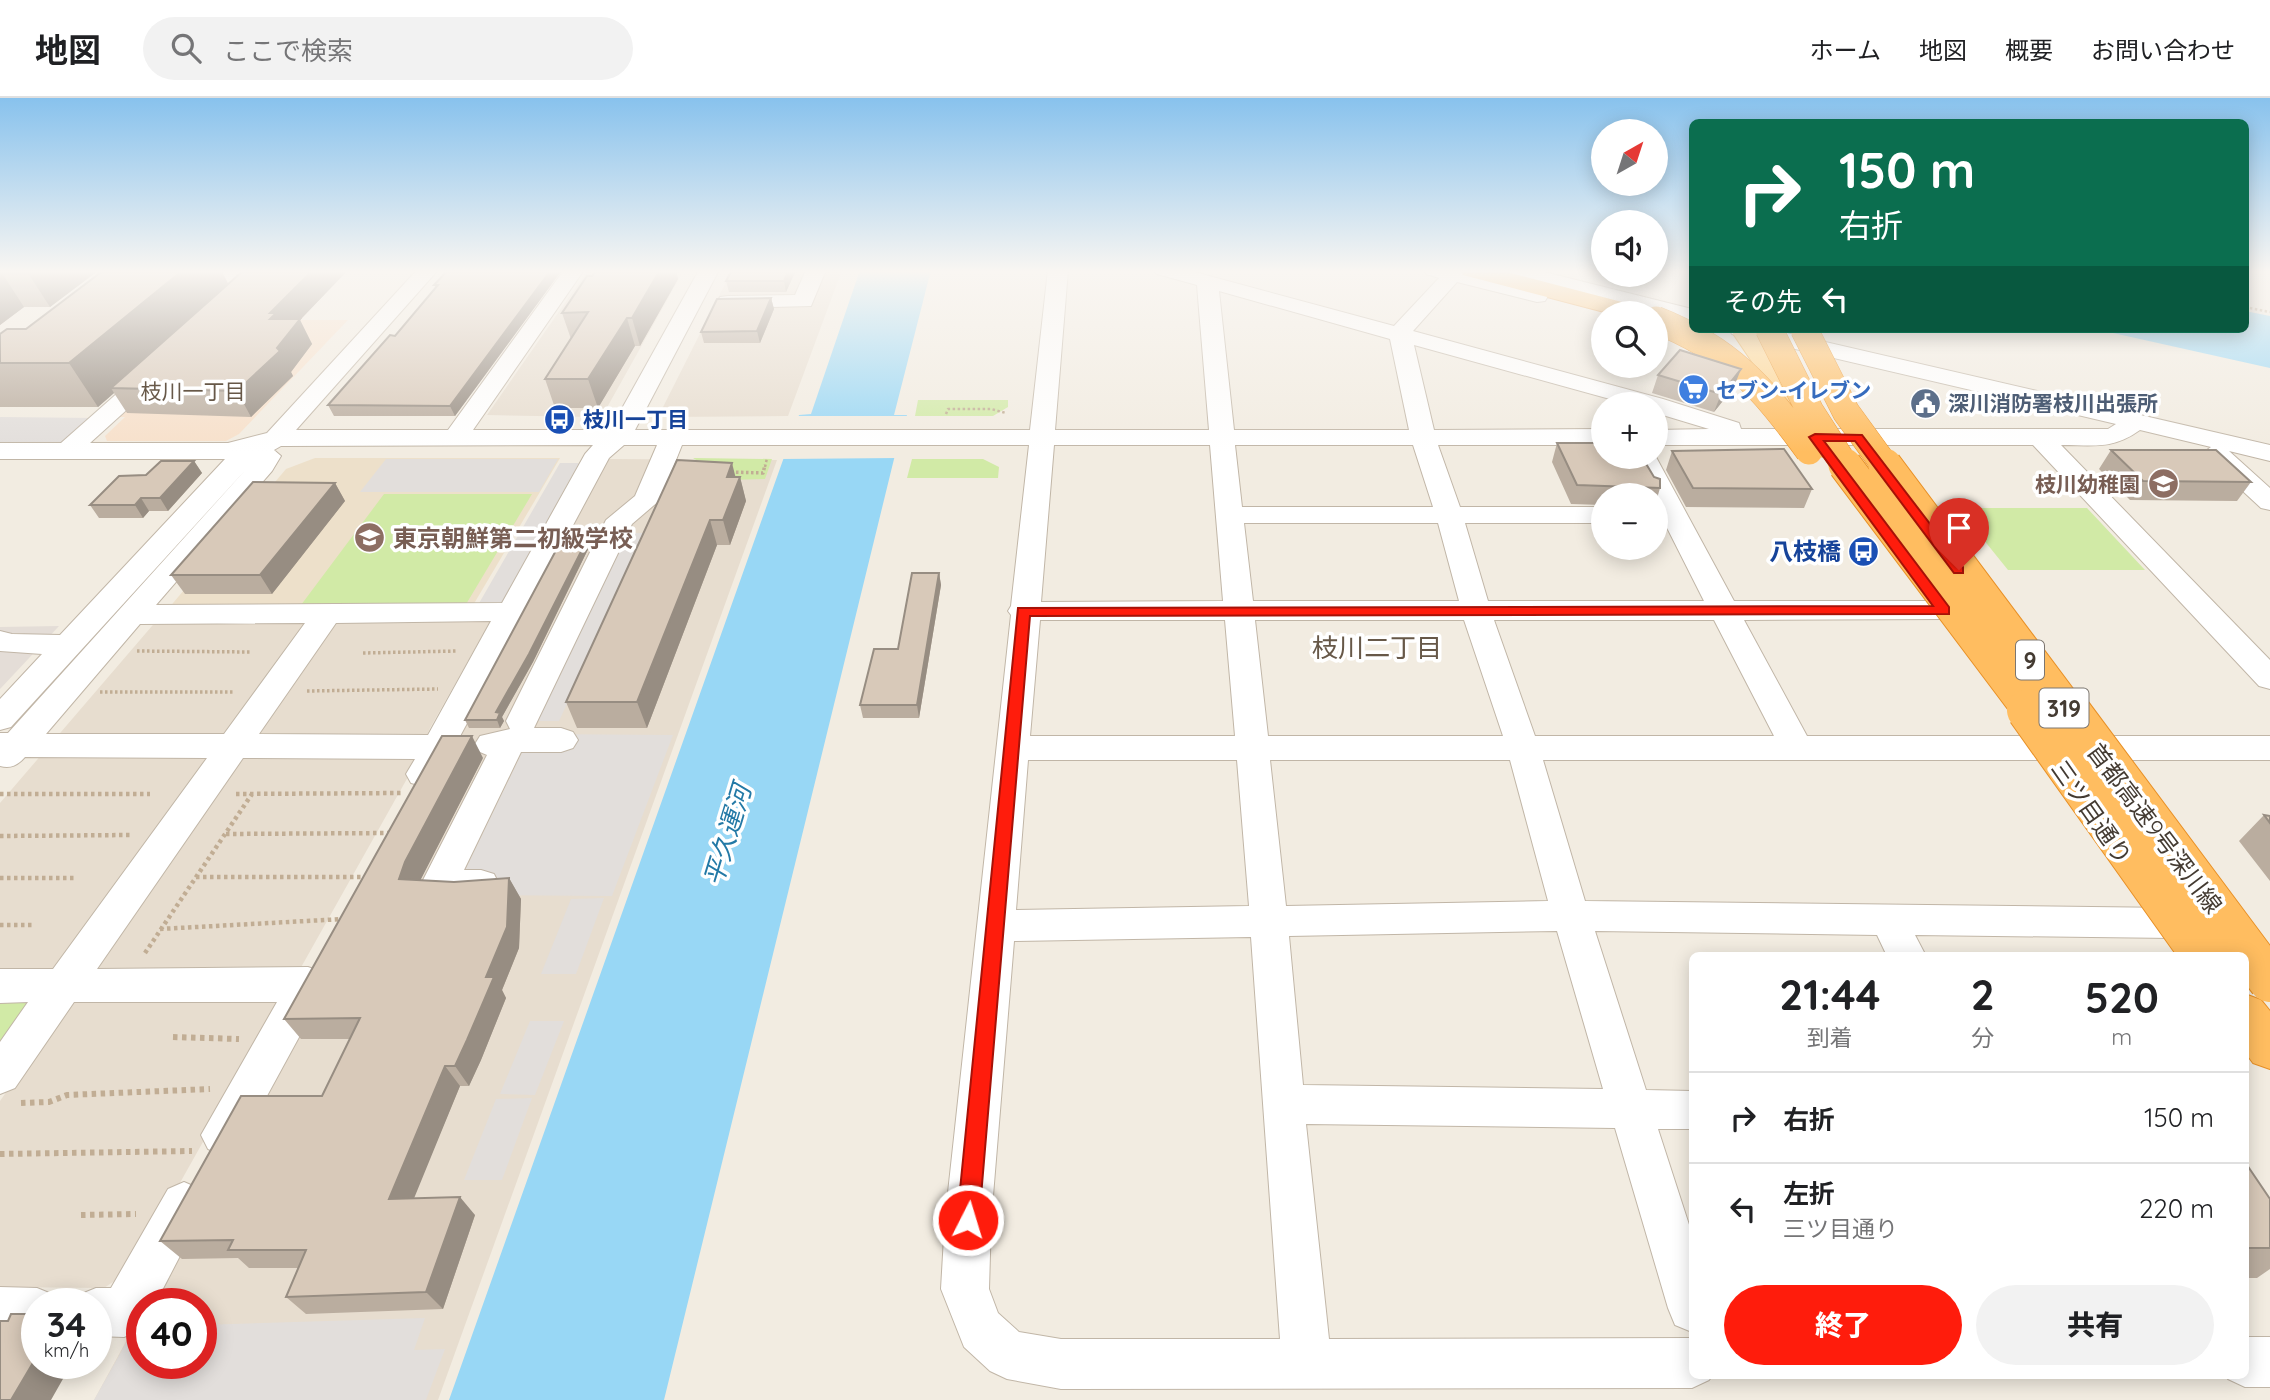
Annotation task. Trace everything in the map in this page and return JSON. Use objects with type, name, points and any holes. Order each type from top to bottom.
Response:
[{"type":"highway","points":[[1678,331],[1697,338],[1725,355],[1762,388],[1833,483],[2141,869]]},
{"type":"highway","name":"首都高速9号深川線","points":[[1751,333],[1781,360],[1811,412],[1860,484],[2001,672],[2200,952]]},
{"type":"highway","name":"首都高速9号深川線","points":[[1803,334],[1846,412],[2270,979]]},
{"type":"highway","points":[[2249,1019],[2270,1048]]},
{"type":"main road","name":"三ツ目通り","points":[[1750,333],[1815,437],[2046,747],[2192,952]]},
{"type":"main road","name":"三ツ目通り","points":[[1803,334],[1824,389],[1858,437],[2270,979]]},
{"type":"main road","points":[[2249,1030],[2270,1059]]},
{"type":"street","points":[[5,729],[68,645],[234,464],[276,438],[373,331]]},
{"type":"street","points":[[455,438],[531,331]]},
{"type":"street","points":[[391,833],[493,650],[597,454],[619,437],[676,331]]},
{"type":"street","points":[[1052,331],[1023,611],[967,1234],[965,1289],[981,1330],[1007,1354],[1061,1364],[1689,1363]]},
{"type":"street","points":[[1212,331],[1269,921],[1307,1363]]},
{"type":"street","points":[[1388,331],[1611,392]]},
{"type":"street","points":[[1402,331],[1400,334],[1423,437],[1450,515],[1476,611],[1523,748],[1571,916],[1689,1298]]},
{"type":"street","points":[[1785,333],[1803,334],[2270,453]]},
{"type":"street","points":[[67,451],[176,353]]},
{"type":"street","points":[[1668,408],[1754,437]]},
{"type":"street","points":[[1668,437],[2114,437],[2137,421]]},
{"type":"street","points":[[2195,435],[2270,502]]},
{"type":"street","points":[[522,721],[620,520],[647,500],[673,437]]},
{"type":"street","points":[[0,451],[229,451],[276,438],[1591,437]]},
{"type":"street","points":[[2040,437],[2270,679]]},
{"type":"street","points":[[5,729],[55,702],[263,466],[276,438]]},
{"type":"street","points":[[1230,515],[1591,515]]},
{"type":"street","points":[[1668,520],[1724,610],[1796,747]]},
{"type":"street","points":[[1023,611],[1944,610]]},
{"type":"street","points":[[132,615],[511,612]]},
{"type":"street","points":[[6,1073],[63,986],[327,614]]},
{"type":"street","points":[[0,640],[12,644],[68,645]]},
{"type":"street","points":[[5,729],[55,702]]},
{"type":"street","points":[[5,729],[233,746],[495,744],[513,740],[561,740]]},
{"type":"street","points":[[495,744],[505,751],[439,884],[495,884]]},
{"type":"street","points":[[1012,748],[2270,748]]},
{"type":"street","points":[[995,926],[1571,916],[2172,923]]},
{"type":"street","points":[[112,1313],[124,1313],[343,919]]},
{"type":"street","points":[[1888,920],[1905,952]]},
{"type":"street","points":[[0,986],[307,985]]},
{"type":"street","points":[[1283,1104],[1689,1110]]},
{"type":"street","points":[[0,1311],[21,1312]]},
{"type":"street","points":[[2249,1362],[2270,1362]]},
{"type":"path","points":[[946,415],[948,409],[990,409],[1007,414]]},
{"type":"path","points":[[724,468],[733,473],[763,473],[764,469]]},
{"type":"path","points":[[363,653],[493,650]]},
{"type":"path","points":[[100,651],[251,652]]},
{"type":"path","points":[[0,794],[150,793]]},
{"type":"path","points":[[199,794],[413,793]]},
{"type":"path","points":[[123,985],[252,794]]},
{"type":"path","points":[[225,834],[391,833]]},
{"type":"path","points":[[0,835],[170,835]]},
{"type":"path","points":[[196,877],[366,877]]},
{"type":"path","points":[[0,878],[77,878]]},
{"type":"path","points":[[160,929],[343,919]]},
{"type":"path","points":[[0,925],[35,925]]},
{"type":"path","points":[[173,1037],[275,1041]]},
{"type":"path","points":[[6,1073],[49,1102],[67,1095],[249,1088]]},
{"type":"path","points":[[0,1154],[208,1161]]},
{"type":"path","points":[[81,1215],[179,1213]]},
{"type":"shaded area","points":[[212,331],[338,331],[239,434],[226,441],[107,441],[105,436],[125,417],[116,417]]},
{"type":"shaded area","points":[[546,331],[650,331],[605,411],[593,417],[487,415]]},
{"type":"shaded area","points":[[701,331],[820,331],[788,416],[668,417],[661,411]]},
{"type":"shaded area","points":[[0,417],[95,418],[62,446],[0,445]]},
{"type":"shaded area","name":"東京朝鮮第二初級学校","points":[[315,458],[560,458],[472,607],[168,609],[286,469]]},
{"type":"shaded area","points":[[386,459],[558,459],[539,492],[360,492]]},
{"type":"shaded area","points":[[609,459],[777,460],[438,1400],[94,1400],[105,1379],[112,1379],[112,1367],[126,1341],[126,1379],[217,1379],[217,1288],[155,1288]]},
{"type":"shaded area","points":[[560,463],[579,463],[501,605],[478,605]]},
{"type":"shaded area","points":[[626,533],[647,533],[559,721],[535,721]]},
{"type":"shaded area","points":[[494,615],[430,728],[413,768],[131,1270],[104,1288],[0,1287],[0,1101],[338,617]]},
{"type":"shaded area","points":[[158,619],[314,619],[0,1053],[0,803]]},
{"type":"shaded area","points":[[59,626],[0,689],[0,627]]},
{"type":"shaded area","points":[[531,734],[673,735],[612,896],[453,895]]},
{"type":"shaded area","points":[[604,898],[576,974],[541,974],[571,899]]},
{"type":"shaded area","points":[[530,1021],[564,1021],[535,1095],[500,1094]]},
{"type":"shaded area","points":[[532,1098],[502,1180],[464,1180],[496,1099]]},
{"type":"shaded area","points":[[425,1318],[414,1350],[445,1349],[426,1400],[94,1400],[106,1379],[112,1379],[112,1368],[126,1343],[126,1379],[217,1379],[217,1324]]},
{"type":"green space","points":[[918,400],[1008,400],[1008,407],[993,416],[915,416]]},
{"type":"green space","points":[[693,458],[772,459],[765,479],[728,480]]},
{"type":"green space","points":[[912,459],[983,459],[999,467],[998,478],[907,478]]},
{"type":"green space","points":[[384,494],[532,494],[465,606],[301,605]]},
{"type":"green space","points":[[1958,508],[2087,508],[2145,570],[2008,570]]},
{"type":"green space","points":[[45,991],[0,1048],[0,992]]},
{"type":"water","name":"平久運河","points":[[839,331],[915,331],[894,415],[907,415],[664,1400],[449,1400],[799,415],[811,414]]},
{"type":"water","points":[[2270,331],[2270,368],[2113,333]]},
{"type":"pier","points":[[795,416],[910,416],[898,458],[780,459]]},
{"type":"building","points":[[5,331],[109,331],[69,363],[0,363],[0,334]]},
{"type":"building","points":[[176,331],[291,331],[277,348],[280,351],[237,391],[111,388]]},
{"type":"building","points":[[399,331],[506,331],[450,406],[328,405],[390,335],[395,336]]},
{"type":"building","points":[[576,331],[619,331],[588,379],[545,379]]},
{"type":"building","points":[[702,331],[757,331],[757,331]]},
{"type":"building","points":[[1680,350],[1741,369],[1721,394],[1668,378],[1668,364]]},
{"type":"building","points":[[1557,443],[1591,443],[1591,469],[1649,469],[1654,477],[1660,479],[1660,483],[1577,485]]},
{"type":"building","points":[[1784,449],[1812,489],[1693,488],[1672,451]]},
{"type":"building","points":[[2111,450],[2216,450],[2251,482],[2143,481]]},
{"type":"building","points":[[677,460],[732,463],[727,477],[740,477],[723,520],[710,520],[637,702],[566,702]]},
{"type":"building","points":[[161,461],[194,461],[160,498],[141,498],[135,505],[90,505],[119,476],[146,475]]},
{"type":"building","points":[[253,482],[335,483],[260,575],[171,575]]},
{"type":"building","points":[[568,528],[592,530],[529,654],[496,712],[500,713],[497,720],[465,720]]},
{"type":"building","points":[[912,573],[939,573],[917,705],[860,705],[874,649],[898,649]]},
{"type":"building","points":[[442,736],[472,736],[405,862],[399,879],[454,882],[509,878],[507,927],[486,977],[494,977],[467,1040],[455,1066],[445,1066],[389,1199],[460,1197],[426,1292],[286,1297],[306,1250],[228,1250],[233,1240],[160,1241],[241,1096],[322,1096],[360,1018],[284,1019]]},
{"type":"building","points":[[2249,1168],[2270,1199],[2270,1248],[2249,1248]]},
{"type":"building","points":[[11,1314],[21,1314],[21,1379],[23,1379],[11,1400],[0,1400],[0,1321],[8,1321]]},
{"type":"place","name":"セブン-イレブン","points":[[1693,390]]},
{"type":"place","name":"深川消防署枝川出張所","points":[[1925,403]]},
{"type":"place","name":"枝川一丁目","points":[[560,419]]},
{"type":"place","name":"枝川幼稚園","points":[[2163,484]]},
{"type":"place","name":"東京朝鮮第二初級学校","points":[[370,538]]},
{"type":"place","name":"八枝橋","points":[[1864,551]]},
{"type":"district","name":"枝川一丁目","points":[[193,391]]},
{"type":"district","name":"枝川二丁目","points":[[1377,647]]},
{"type":"route","points":[[968,1220],[1023,611],[1944,610],[1815,437],[1858,437],[1959,570]]}]
